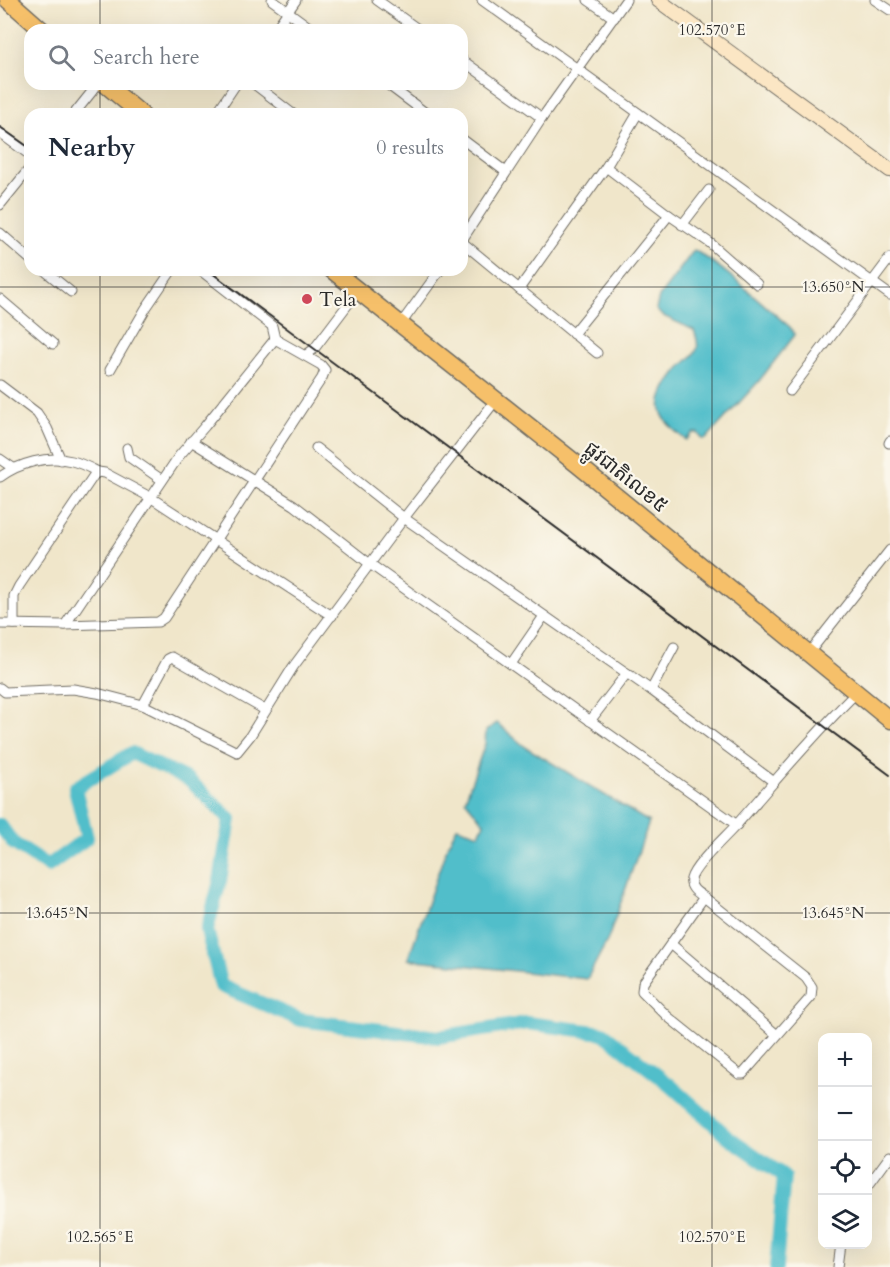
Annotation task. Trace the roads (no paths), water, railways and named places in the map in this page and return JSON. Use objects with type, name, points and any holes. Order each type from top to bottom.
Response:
[{"type":"highway","points":[[8,0],[35,24]]},
{"type":"highway","points":[[112,90],[134,108]]},
{"type":"highway","name":"ផ្លូវជាតិលេខ៥","points":[[339,276],[890,720]]},
{"type":"street","points":[[272,0],[305,24]]},
{"type":"street","points":[[279,24],[296,0]]},
{"type":"street","points":[[377,0],[411,24]]},
{"type":"street","points":[[482,0],[890,294]]},
{"type":"street","points":[[588,0],[614,18]]},
{"type":"street","points":[[468,232],[542,118],[627,0]]},
{"type":"street","points":[[658,0],[890,170]]},
{"type":"street","points":[[875,0],[890,10]]},
{"type":"street","points":[[468,64],[542,118]]},
{"type":"street","points":[[79,108],[93,90]]},
{"type":"street","points":[[220,108],[232,90]]},
{"type":"street","points":[[262,90],[286,108]]},
{"type":"street","points":[[395,90],[420,108]]},
{"type":"street","points":[[519,289],[606,167],[638,113]]},
{"type":"street","points":[[0,133],[24,151]]},
{"type":"street","points":[[468,144],[506,172]]},
{"type":"street","points":[[606,167],[682,225],[710,243],[757,284]]},
{"type":"street","points":[[0,206],[24,176]]},
{"type":"street","points":[[682,225],[709,190]]},
{"type":"street","points":[[573,334],[669,215]]},
{"type":"street","points":[[0,233],[24,254]]},
{"type":"street","points":[[468,246],[597,353]]},
{"type":"street","points":[[789,391],[890,258]]},
{"type":"street","points":[[51,276],[71,292]]},
{"type":"street","points":[[110,370],[146,308],[168,276]]},
{"type":"street","points":[[0,624],[65,625],[158,621],[164,618],[322,378],[325,370],[321,365],[275,339],[272,326],[208,276]]},
{"type":"street","points":[[400,325],[436,276]]},
{"type":"street","points":[[306,355],[314,350],[358,291]]},
{"type":"street","points":[[0,299],[53,344]]},
{"type":"street","points":[[65,625],[162,480],[275,339]]},
{"type":"street","points":[[0,385],[36,413],[47,428],[61,460]]},
{"type":"street","points":[[0,688],[5,692],[73,689],[142,705],[237,752],[250,736],[293,667],[404,518],[496,400]]},
{"type":"street","points":[[191,441],[294,505],[370,564],[737,825]]},
{"type":"street","points":[[127,448],[129,457],[162,480]]},
{"type":"street","points":[[316,448],[404,518],[651,690],[774,782]]},
{"type":"street","points":[[0,459],[13,468]]},
{"type":"street","points":[[0,477],[13,468],[32,462],[61,460],[71,461],[105,473],[150,497],[332,616]]},
{"type":"street","points":[[14,624],[14,596],[19,586],[98,472]]},
{"type":"street","points":[[808,654],[890,550]]},
{"type":"street","points":[[511,664],[544,616]]},
{"type":"street","points":[[651,690],[674,647]]},
{"type":"street","points":[[142,705],[168,659],[172,657],[265,710]]},
{"type":"street","points":[[590,721],[627,673]]},
{"type":"street","points":[[704,897],[643,983],[642,991],[667,1016],[739,1074],[746,1072],[811,997],[810,983],[704,897],[691,884],[691,878],[708,855],[737,825],[807,742],[856,693]]},
{"type":"street","points":[[671,944],[777,1035]]},
{"type":"street","points":[[872,1179],[890,1156]]},
{"type":"street","points":[[838,1267],[840,1249]]},
{"type":"water","points":[[694,250],[744,287],[790,327],[795,335],[759,381],[706,439],[702,439],[698,433],[693,433],[686,440],[663,416],[661,400],[664,391],[680,367],[696,352],[697,340],[694,330],[661,315],[656,309],[659,297]]},
{"type":"water","points":[[497,723],[524,746],[649,822],[608,939],[587,979],[408,959],[448,844],[457,827],[479,834],[484,823],[465,800],[485,744],[486,731]]},
{"type":"waterway","points":[[0,825],[13,843],[48,866],[87,838],[75,788],[132,753],[189,780],[230,819],[220,881],[207,930],[221,986],[301,1020],[438,1037],[527,1023],[603,1033],[669,1084],[727,1136],[784,1176],[776,1267]]},
{"type":"railway","points":[[0,127],[24,144]]},
{"type":"railway","points":[[216,276],[890,775]]},
{"type":"place","name":"Tela","points":[[307,299]]}]
